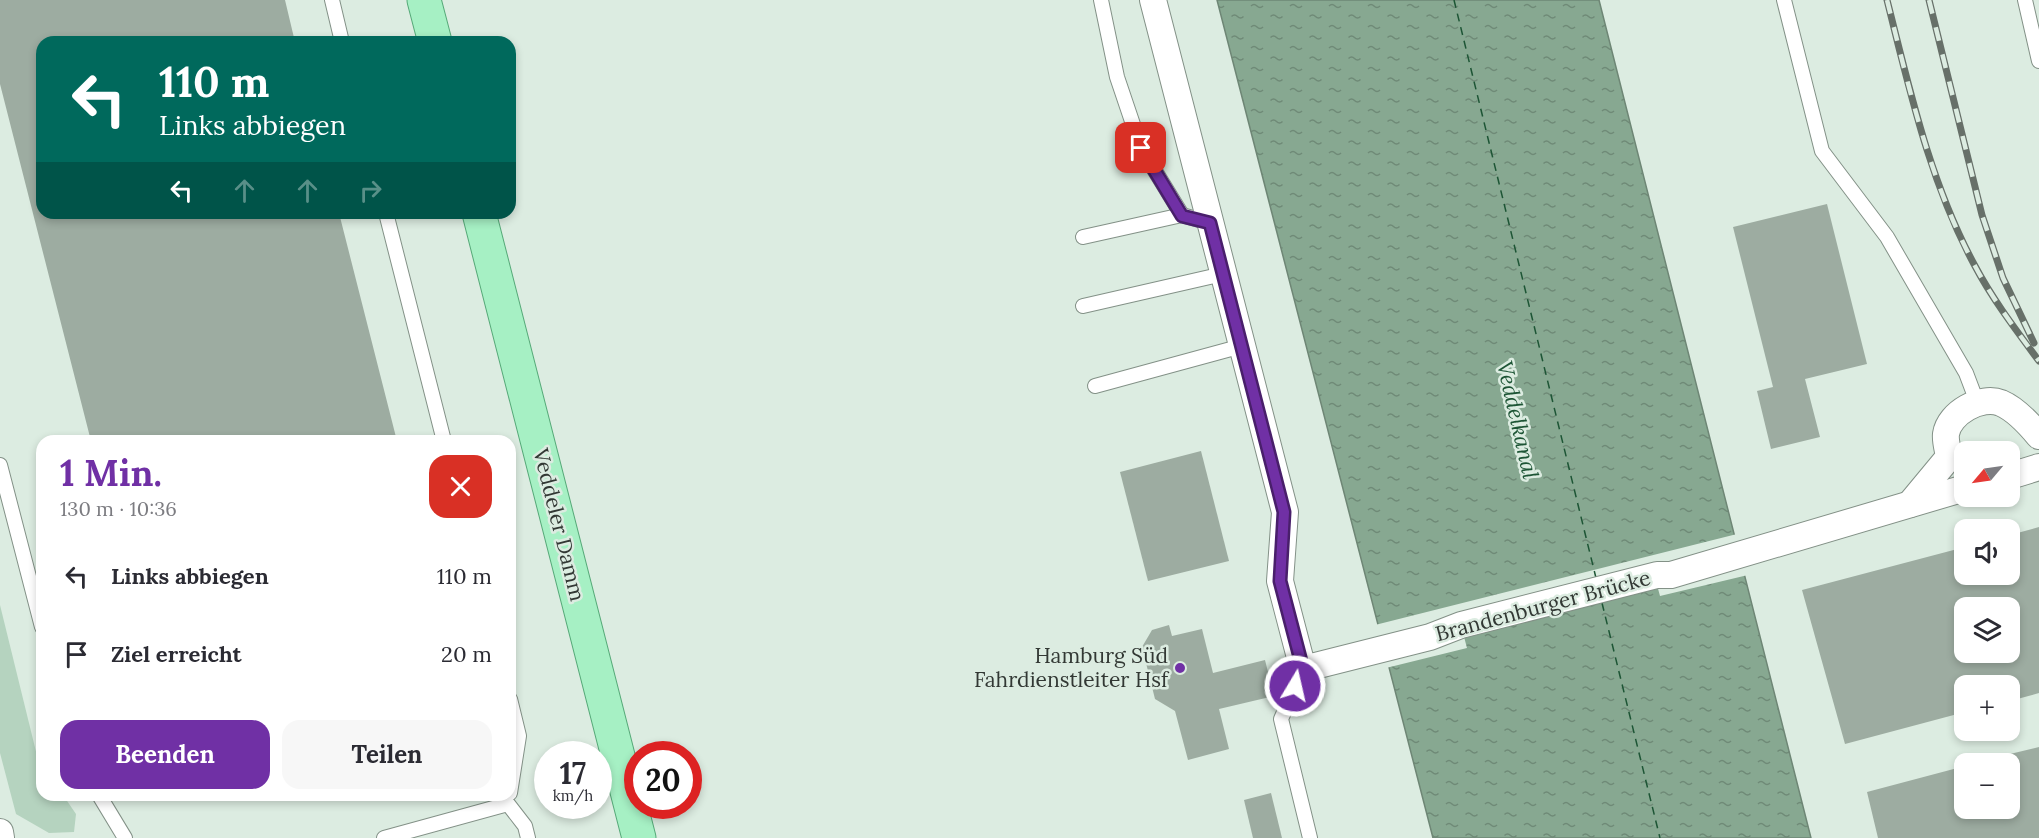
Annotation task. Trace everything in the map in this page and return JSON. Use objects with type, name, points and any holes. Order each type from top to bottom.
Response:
[{"type":"main road","points":[[424,0],[433,36]]},
{"type":"main road","name":"Veddeler Damm","points":[[481,219],[639,838]]},
{"type":"street","points":[[1153,0],[1284,512],[1280,581],[1303,669]]},
{"type":"street","points":[[1954,456],[1946,434],[1957,414],[1977,402],[2000,403],[2029,423],[2039,436]]},
{"type":"street","points":[[1910,504],[1954,467]]},
{"type":"street","points":[[2020,473],[2039,467]]},
{"type":"street","name":"Brandenburger Brücke","points":[[1303,669],[1430,637],[1472,622],[1657,575],[1671,575],[1954,491]]},
{"type":"street","points":[[0,832],[2,838]]},
{"type":"lane","points":[[332,0],[341,36]]},
{"type":"lane","points":[[1101,0],[1117,76],[1141,148],[1182,216]]},
{"type":"lane","points":[[1784,0],[1822,151],[1887,237],[1966,373],[1977,402]]},
{"type":"lane","points":[[2025,0],[2039,61]]},
{"type":"lane","points":[[1083,237],[1182,216],[1210,223]]},
{"type":"lane","points":[[388,219],[442,435]]},
{"type":"lane","points":[[1083,306],[1223,274]]},
{"type":"lane","points":[[1095,386],[1242,346]]},
{"type":"lane","points":[[0,465],[36,604]]},
{"type":"lane","points":[[1303,669],[1281,719],[1310,838]]},
{"type":"lane","points":[[516,724],[519,736],[516,754]]},
{"type":"lane","points":[[103,801],[125,838]]},
{"type":"lane","points":[[384,838],[497,801]]},
{"type":"lane","points":[[511,801],[525,826],[528,838]]},
{"type":"shaded area","points":[[0,605],[36,752],[36,801],[67,801],[76,814],[74,832],[49,833],[16,814],[0,753]]},
{"type":"water","name":"Veddelkanal","points":[[1217,0],[1599,0],[1811,838],[1433,838]]},
{"type":"pier","points":[[1737,534],[1748,575],[1660,596],[1657,585],[1463,633],[1467,648],[1386,668],[1375,625]]},
{"type":"building","points":[[0,0],[285,0],[294,36],[36,36],[36,219],[341,219],[395,435],[89,435],[0,84]]},
{"type":"building","points":[[1827,204],[1867,364],[1805,379],[1820,437],[1771,449],[1757,391],[1773,387],[1733,227]]},
{"type":"building","points":[[1201,451],[1229,561],[1148,581],[1120,472]]},
{"type":"building","points":[[2039,527],[2039,693],[2020,698],[2020,675],[1954,675],[1954,715],[1845,744],[1802,590],[1954,550],[1954,585],[2020,585],[2020,532]]},
{"type":"building","points":[[1169,625],[1172,636],[1202,629],[1213,673],[1265,660],[1274,696],[1219,709],[1229,749],[1188,760],[1175,711],[1155,699],[1142,647],[1152,630]]},
{"type":"building","points":[[2039,747],[2039,838],[1878,838],[1867,792],[1954,769],[1954,819],[2020,819],[2020,753],[2014,753]]},
{"type":"building","points":[[1271,793],[1282,838],[1253,838],[1244,800]]},
{"type":"ferry route","points":[[1454,0],[1596,578]]},
{"type":"ferry route","points":[[1602,603],[1660,838]]},
{"type":"railway","points":[[1887,0],[1933,169],[1959,234],[1982,279],[2039,361]]},
{"type":"railway","points":[[1929,0],[1982,215],[2003,278],[2034,343]]},
{"type":"place","name":"Hamburg Süd Fahrdienstleiter Hsf","points":[[1180,668]]},
{"type":"route","points":[[1141,148],[1182,216],[1210,223],[1284,512],[1280,581],[1303,669],[1295,686]]}]
